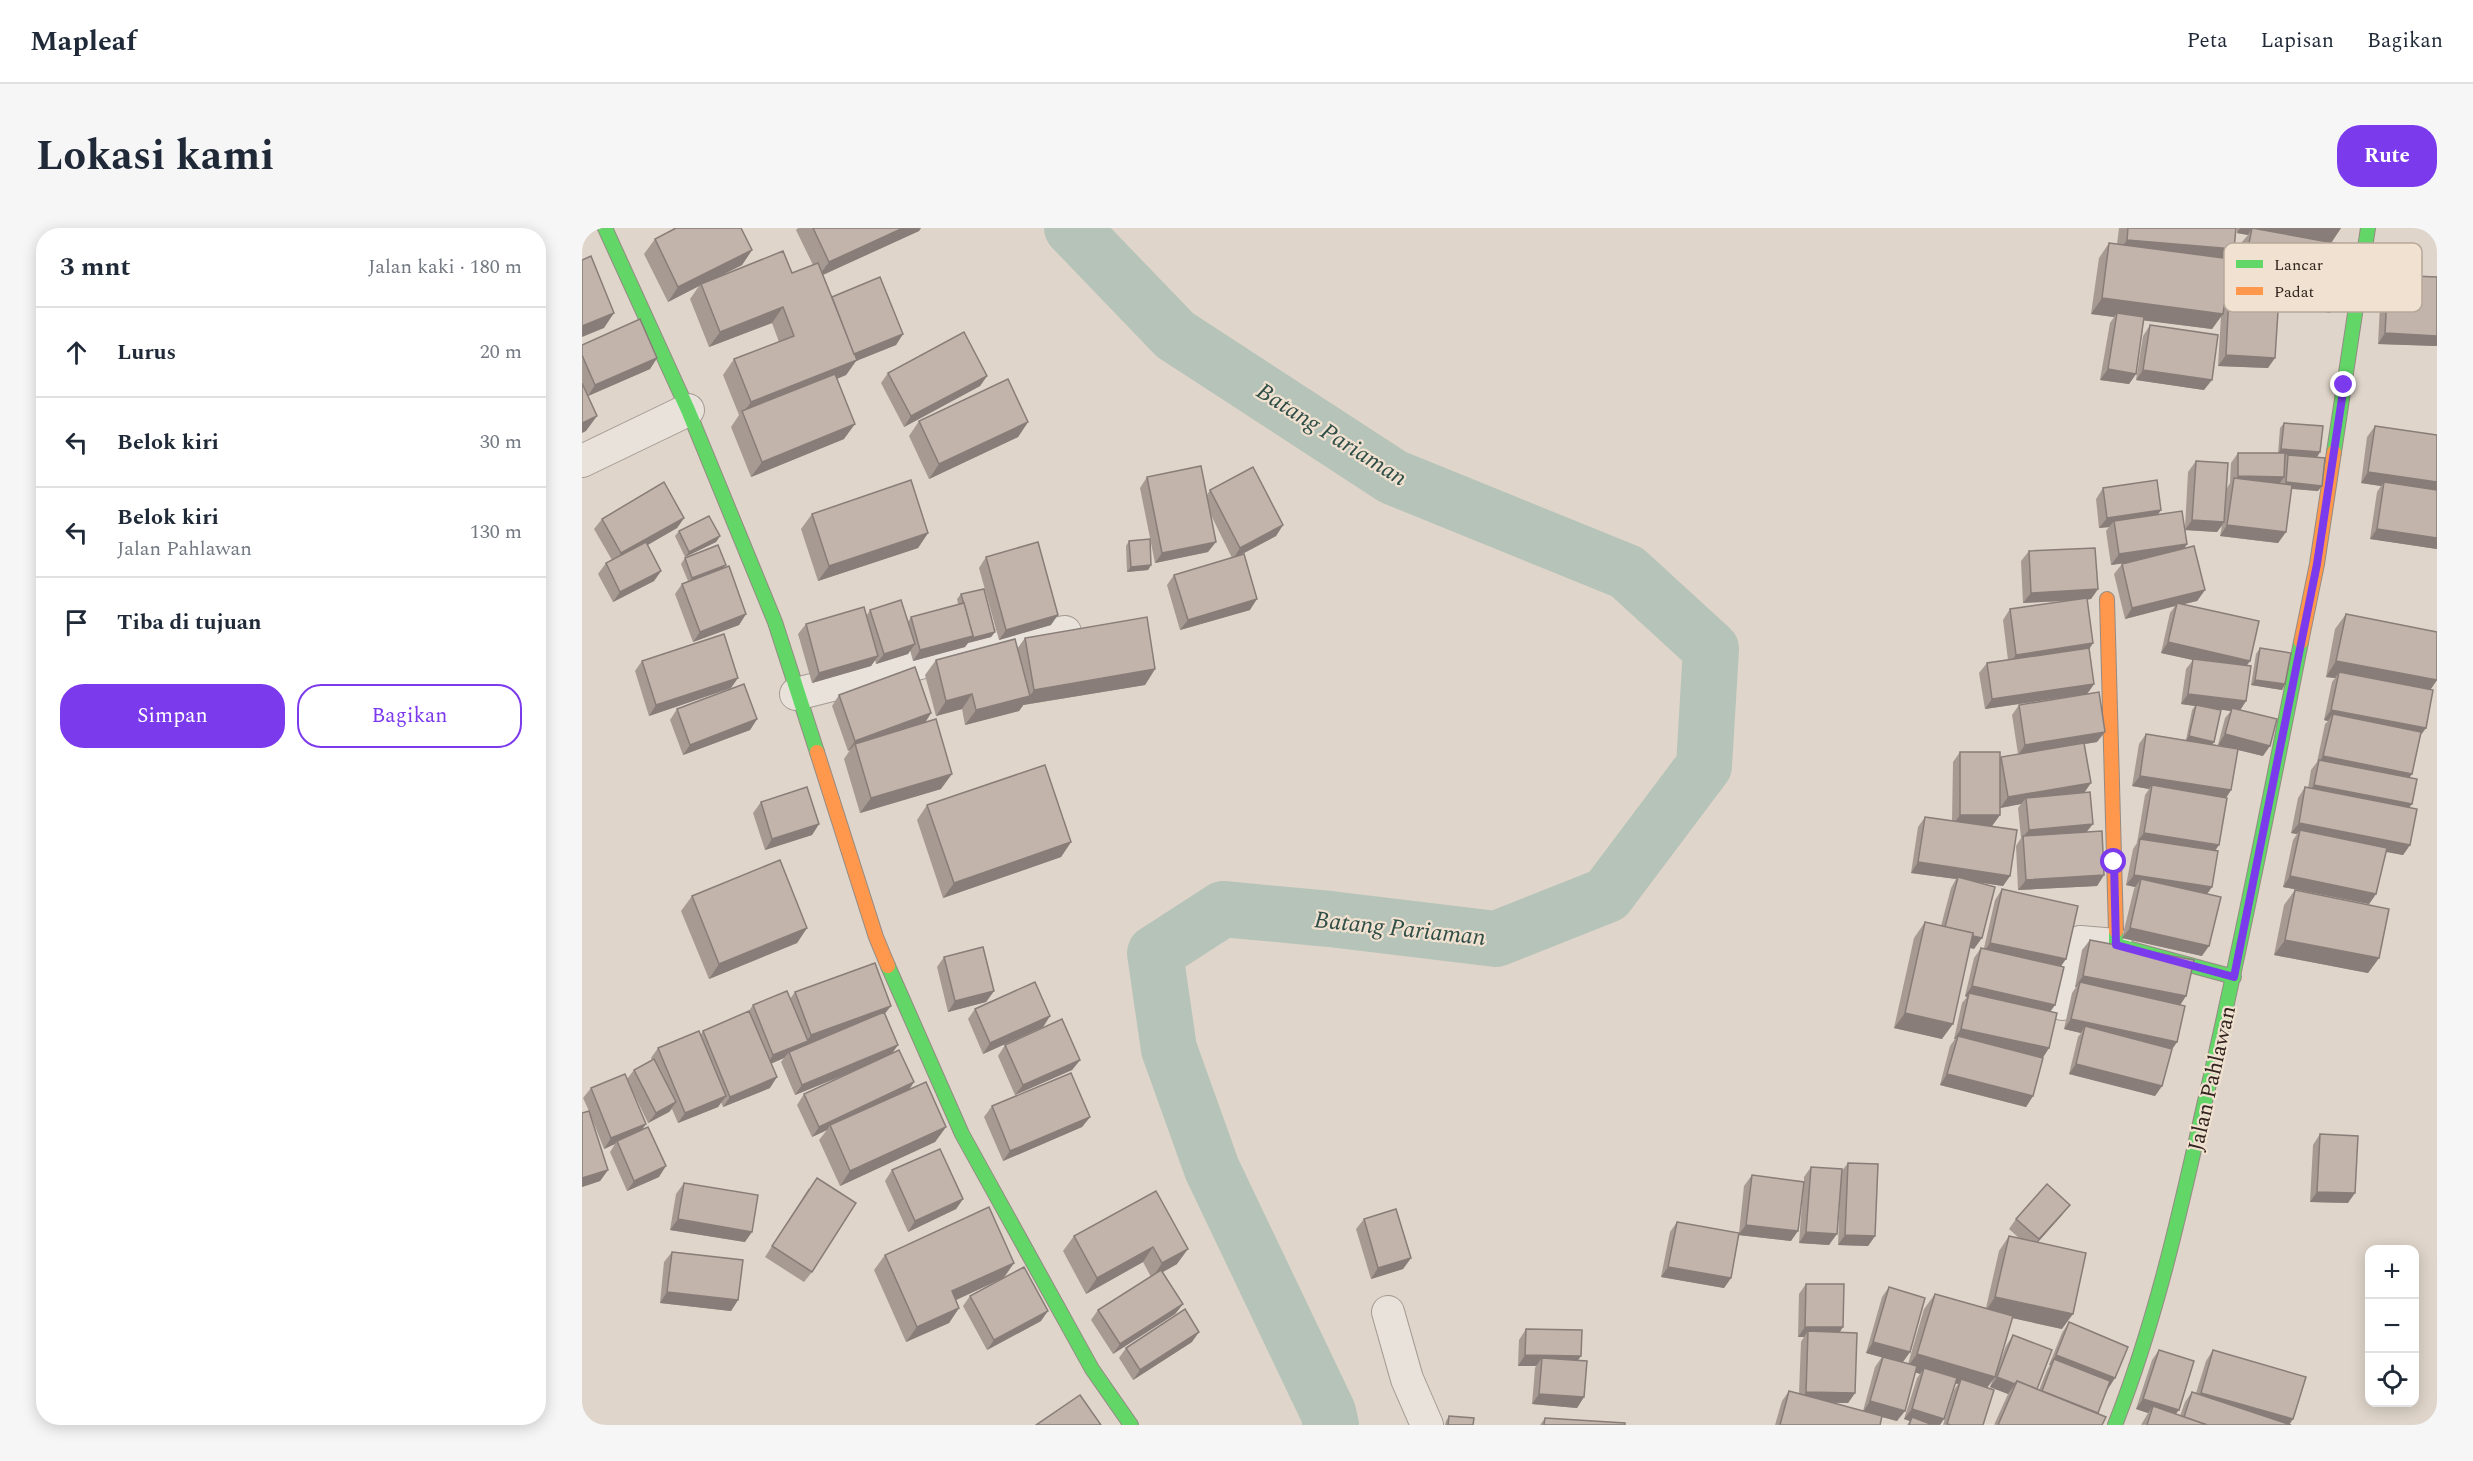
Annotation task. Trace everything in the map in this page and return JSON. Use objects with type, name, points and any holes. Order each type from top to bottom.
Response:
[{"type":"street","points":[[605,228],[688,410],[775,622],[796,694],[876,937],[962,1134],[1092,1369],[1131,1425]]},
{"type":"street","name":"Jalan Pahlawan","points":[[2366,243],[2368,228]]},
{"type":"street","name":"Jalan Pahlawan","points":[[2115,1425],[2138,1366],[2167,1268],[2234,977],[2317,564],[2355,312]]},
{"type":"street","points":[[582,461],[688,410]]},
{"type":"street","points":[[2108,599],[2116,945]]},
{"type":"street","points":[[796,694],[936,659],[1067,632]]},
{"type":"street","points":[[2062,1004],[2075,946],[2080,942],[2116,945],[2234,977]]},
{"type":"street","points":[[1388,1312],[1407,1379],[1427,1425]]},
{"type":"building","points":[[676,228],[741,228],[752,250],[678,287],[655,239]]},
{"type":"building","points":[[813,228],[903,228],[829,262]]},
{"type":"building","points":[[2128,228],[2236,228],[2235,243],[2224,243],[2224,248],[2127,240]]},
{"type":"building","points":[[2252,228],[2334,243],[2249,243]]},
{"type":"building","points":[[2109,243],[2224,258],[2223,314],[2102,298]]},
{"type":"building","points":[[783,251],[792,273],[818,263],[857,360],[751,402],[734,359],[794,336],[783,307],[720,332],[701,284]]},
{"type":"building","points":[[591,256],[614,313],[582,326],[582,260]]},
{"type":"building","points":[[2422,276],[2437,277],[2437,336],[2385,333],[2386,312],[2422,312]]},
{"type":"building","points":[[880,277],[903,334],[854,354],[832,297]]},
{"type":"building","points":[[2228,312],[2278,312],[2275,358],[2226,355]]},
{"type":"building","points":[[2117,313],[2144,317],[2136,374],[2108,369]]},
{"type":"building","points":[[640,319],[657,358],[595,385],[582,355],[582,345]]},
{"type":"building","points":[[2150,325],[2218,335],[2212,380],[2143,370]]},
{"type":"building","points":[[964,332],[987,376],[911,416],[888,373]]},
{"type":"building","points":[[835,374],[855,424],[762,462],[742,411]]},
{"type":"building","points":[[1008,379],[1028,422],[939,464],[919,421]]},
{"type":"building","points":[[582,383],[597,416],[582,423]]},
{"type":"building","points":[[2284,423],[2323,426],[2320,452],[2281,449]]},
{"type":"building","points":[[2375,426],[2437,435],[2437,482],[2368,472]]},
{"type":"building","points":[[2238,453],[2285,453],[2284,477],[2238,476]]},
{"type":"building","points":[[2288,455],[2325,458],[2322,486],[2286,482]]},
{"type":"building","points":[[2196,461],[2228,463],[2224,522],[2192,520]]},
{"type":"building","points":[[1201,466],[1216,542],[1162,553],[1147,477]]},
{"type":"building","points":[[1253,467],[1283,525],[1240,548],[1210,490]]},
{"type":"building","points":[[2234,478],[2292,485],[2286,532],[2227,525]]},
{"type":"building","points":[[911,480],[928,533],[829,566],[812,514]]},
{"type":"building","points":[[2157,480],[2161,510],[2107,518],[2103,488]]},
{"type":"building","points":[[664,482],[684,518],[621,553],[602,519]]},
{"type":"building","points":[[2384,482],[2437,490],[2437,538],[2377,529]]},
{"type":"building","points":[[2182,511],[2187,544],[2119,554],[2114,521]]},
{"type":"building","points":[[709,516],[720,536],[689,552],[679,531]]},
{"type":"building","points":[[1150,539],[1151,565],[1131,567],[1129,541]]},
{"type":"building","points":[[646,542],[661,571],[620,592],[606,563]]},
{"type":"building","points":[[1038,542],[1058,615],[1006,630],[986,557]]},
{"type":"building","points":[[718,545],[726,565],[692,578],[685,558]]},
{"type":"building","points":[[2194,546],[2205,590],[2132,608],[2122,564]]},
{"type":"building","points":[[2095,548],[2098,589],[2031,593],[2029,551]]},
{"type":"building","points":[[1244,554],[1257,599],[1188,620],[1174,575]]},
{"type":"building","points":[[729,566],[746,614],[700,632],[682,584]]},
{"type":"building","points":[[984,589],[995,632],[972,638],[961,594]]},
{"type":"building","points":[[2087,598],[2093,643],[2016,655],[2010,609]]},
{"type":"building","points":[[901,600],[915,644],[884,654],[870,610]]},
{"type":"building","points":[[964,603],[973,636],[920,650],[911,617]]},
{"type":"building","points":[[2177,603],[2259,621],[2250,661],[2168,642]]},
{"type":"building","points":[[864,607],[878,656],[819,673],[806,624]]},
{"type":"building","points":[[2346,614],[2437,632],[2437,680],[2336,661]]},
{"type":"building","points":[[1147,617],[1155,669],[1034,690],[1025,638]]},
{"type":"building","points":[[724,634],[738,678],[656,705],[642,661]]},
{"type":"building","points":[[1015,639],[1030,696],[976,710],[972,694],[946,701],[936,660]]},
{"type":"building","points":[[2089,648],[2094,684],[1992,699],[1987,663]]},
{"type":"building","points":[[2260,648],[2291,653],[2285,684],[2255,680]]},
{"type":"building","points":[[2193,659],[2251,666],[2246,701],[2188,694]]},
{"type":"building","points":[[915,667],[931,713],[855,741],[839,695]]},
{"type":"building","points":[[2339,672],[2433,690],[2426,728],[2331,710]]},
{"type":"building","points":[[744,684],[757,719],[690,745],[677,709]]},
{"type":"building","points":[[2099,692],[2105,732],[2025,745],[2019,705]]},
{"type":"building","points":[[2196,705],[2221,710],[2214,742],[2189,736]]},
{"type":"building","points":[[2232,708],[2277,719],[2270,746],[2225,734]]},
{"type":"building","points":[[2333,714],[2421,732],[2412,774],[2323,756]]},
{"type":"building","points":[[936,719],[952,774],[871,798],[855,744]]},
{"type":"building","points":[[2146,734],[2238,749],[2231,790],[2140,776]]},
{"type":"building","points":[[2084,743],[2091,783],[2008,797],[2001,757]]},
{"type":"building","points":[[1960,752],[2000,752],[2000,815],[1960,815]]},
{"type":"building","points":[[2319,760],[2417,779],[2412,804],[2314,785]]},
{"type":"building","points":[[1045,765],[1071,842],[954,883],[927,805]]},
{"type":"building","points":[[2152,785],[2227,798],[2219,845],[2144,833]]},
{"type":"building","points":[[807,787],[819,824],[772,839],[761,802]]},
{"type":"building","points":[[2305,787],[2417,809],[2410,845],[2299,823]]},
{"type":"building","points":[[2090,792],[2093,824],[2029,830],[2026,798]]},
{"type":"building","points":[[1925,817],[2017,830],[2010,876],[1918,862]]},
{"type":"building","points":[[2300,830],[2387,848],[2376,894],[2290,876]]},
{"type":"building","points":[[2102,831],[2104,875],[2026,880],[2023,836]]},
{"type":"building","points":[[2140,839],[2218,851],[2212,887],[2134,875]]},
{"type":"building","points":[[780,860],[807,928],[719,964],[692,896]]},
{"type":"building","points":[[1958,877],[1995,887],[1982,938],[1973,936],[1973,933],[1945,927]]},
{"type":"building","points":[[2141,879],[2221,897],[2209,946],[2130,928]]},
{"type":"building","points":[[2002,889],[2078,906],[2066,959],[1990,943]]},
{"type":"building","points":[[2295,890],[2389,909],[2379,958],[2285,940]]},
{"type":"building","points":[[1925,922],[1973,933],[1953,1024],[1905,1013]]},
{"type":"building","points":[[2090,940],[2194,960],[2186,996],[2083,976]]},
{"type":"building","points":[[983,947],[994,991],[955,1001],[944,957]]},
{"type":"building","points":[[1981,948],[2064,967],[2055,1005],[1972,986]]},
{"type":"building","points":[[875,963],[891,1006],[811,1035],[795,992]]},
{"type":"building","points":[[1035,982],[1050,1016],[990,1043],[975,1009]]},
{"type":"building","points":[[2080,982],[2185,1006],[2177,1042],[2071,1019]]},
{"type":"building","points":[[787,991],[808,1041],[773,1055],[753,1005]]},
{"type":"building","points":[[1969,993],[2057,1013],[2049,1048],[1961,1029]]},
{"type":"building","points":[[749,1011],[777,1077],[730,1097],[703,1031]]},
{"type":"building","points":[[884,1012],[898,1045],[802,1085],[789,1052]]},
{"type":"building","points":[[1062,1019],[1080,1060],[1023,1085],[1005,1045]]},
{"type":"building","points":[[2085,1026],[2172,1049],[2162,1086],[2076,1064]]},
{"type":"building","points":[[699,1031],[726,1096],[685,1113],[658,1048]]},
{"type":"building","points":[[1958,1036],[2043,1058],[2033,1096],[1947,1074]]},
{"type":"building","points":[[899,1050],[914,1082],[819,1127],[804,1094]]},
{"type":"building","points":[[654,1059],[676,1102],[656,1113],[634,1070]]},
{"type":"building","points":[[1071,1073],[1090,1117],[1010,1151],[992,1106]]},
{"type":"building","points":[[625,1074],[646,1124],[611,1138],[591,1088]]},
{"type":"building","points":[[926,1082],[946,1127],[850,1171],[830,1125]]},
{"type":"building","points":[[589,1111],[608,1170],[582,1178],[582,1113]]},
{"type":"building","points":[[648,1127],[666,1166],[634,1181],[617,1141]]},
{"type":"building","points":[[2320,1134],[2358,1136],[2355,1193],[2317,1192]]},
{"type":"building","points":[[940,1149],[963,1199],[915,1221],[892,1170]]},
{"type":"building","points":[[1848,1163],[1878,1164],[1875,1236],[1845,1235]]},
{"type":"building","points":[[1811,1167],[1842,1169],[1837,1234],[1806,1232]]},
{"type":"building","points":[[1752,1175],[1804,1182],[1798,1231],[1746,1225]]},
{"type":"building","points":[[817,1178],[856,1203],[812,1272],[772,1246]]},
{"type":"building","points":[[684,1183],[758,1195],[752,1232],[678,1219]]},
{"type":"building","points":[[2047,1184],[2070,1205],[2039,1239],[2016,1219]]},
{"type":"building","points":[[1156,1191],[1188,1249],[1162,1263],[1153,1247],[1097,1278],[1074,1236]]},
{"type":"building","points":[[989,1207],[1014,1263],[952,1291],[959,1308],[917,1327],[885,1255]]},
{"type":"building","points":[[1396,1209],[1411,1258],[1378,1268],[1364,1219]]},
{"type":"building","points":[[1677,1222],[1739,1233],[1731,1278],[1668,1267]]},
{"type":"building","points":[[2009,1236],[2086,1253],[2073,1314],[1995,1297]]},
{"type":"building","points":[[672,1252],[743,1260],[738,1300],[667,1292]]},
{"type":"building","points":[[1024,1267],[1048,1311],[994,1340],[970,1296]]},
{"type":"building","points":[[1161,1270],[1183,1304],[1120,1344],[1098,1310]]},
{"type":"building","points":[[1806,1284],[1844,1284],[1843,1327],[1805,1327]]},
{"type":"building","points":[[1889,1287],[1925,1298],[1910,1352],[1873,1342]]},
{"type":"building","points":[[1935,1294],[2013,1316],[1995,1377],[1917,1354]]},
{"type":"building","points":[[1185,1309],[1199,1332],[1140,1370],[1126,1348]]},
{"type":"building","points":[[2069,1322],[2128,1347],[2115,1378],[2056,1355]]},
{"type":"building","points":[[1526,1329],[1582,1330],[1581,1356],[1525,1355]]},
{"type":"building","points":[[1808,1331],[1857,1333],[1855,1393],[1806,1392]]},
{"type":"building","points":[[2013,1335],[2052,1350],[2037,1389],[2017,1381],[2015,1384],[1997,1377]]},
{"type":"building","points":[[2159,1350],[2194,1361],[2179,1410],[2143,1399]]},
{"type":"building","points":[[2213,1350],[2306,1377],[2293,1419],[2201,1393]]},
{"type":"building","points":[[1883,1357],[1917,1366],[1905,1411],[1870,1401]]},
{"type":"building","points":[[1542,1358],[1587,1361],[1584,1397],[1539,1394]]},
{"type":"building","points":[[2054,1359],[2110,1381],[2098,1413],[2042,1391]]},
{"type":"building","points":[[1924,1368],[1957,1378],[1944,1419],[1912,1409]]},
{"type":"building","points":[[1961,1379],[1994,1390],[1983,1425],[1947,1424]]},
{"type":"building","points":[[2017,1381],[2106,1417],[2102,1425],[1998,1425]]},
{"type":"building","points":[[1789,1391],[1882,1416],[1880,1425],[1780,1425]]},
{"type":"building","points":[[2192,1392],[2291,1425],[2207,1425],[2184,1417]]},
{"type":"building","points":[[1080,1395],[1101,1425],[1036,1425]]},
{"type":"building","points":[[2153,1406],[2207,1425],[2147,1425]]},
{"type":"building","points":[[1449,1416],[1474,1418],[1473,1425],[1448,1425]]},
{"type":"building","points":[[1912,1417],[1933,1425],[1909,1425]]},
{"type":"building","points":[[1545,1418],[1625,1423],[1625,1425],[1544,1425]]},
{"type":"waterway","name":"Batang Pariaman","points":[[1072,228],[1175,335],[1393,477],[1627,572],[1711,649],[1704,766],[1607,895],[1496,939],[1223,909],[1155,953],[1169,1049],[1212,1169],[1328,1412],[1331,1425]]},
{"type":"traffic: fast","points":[[605,228],[688,410],[775,622],[817,752]]},
{"type":"traffic: fast","points":[[2366,243],[2368,228]]},
{"type":"traffic: fast","points":[[2334,452],[2355,312]]},
{"type":"traffic: fast","points":[[2115,1425],[2154,1309],[2185,1190],[2242,935],[2301,642]]},
{"type":"traffic: fast","points":[[2116,931],[2116,945],[2234,977]]},
{"type":"traffic: fast","points":[[888,966],[962,1134],[1092,1369],[1131,1425]]},
{"type":"traffic: slow","points":[[2301,642],[2317,564],[2334,452]]},
{"type":"traffic: slow","points":[[2107,599],[2116,931]]},
{"type":"traffic: slow","points":[[817,752],[876,937],[888,966]]},
{"type":"route","points":[[2114,862],[2116,945],[2234,977],[2317,564],[2344,385]]}]
